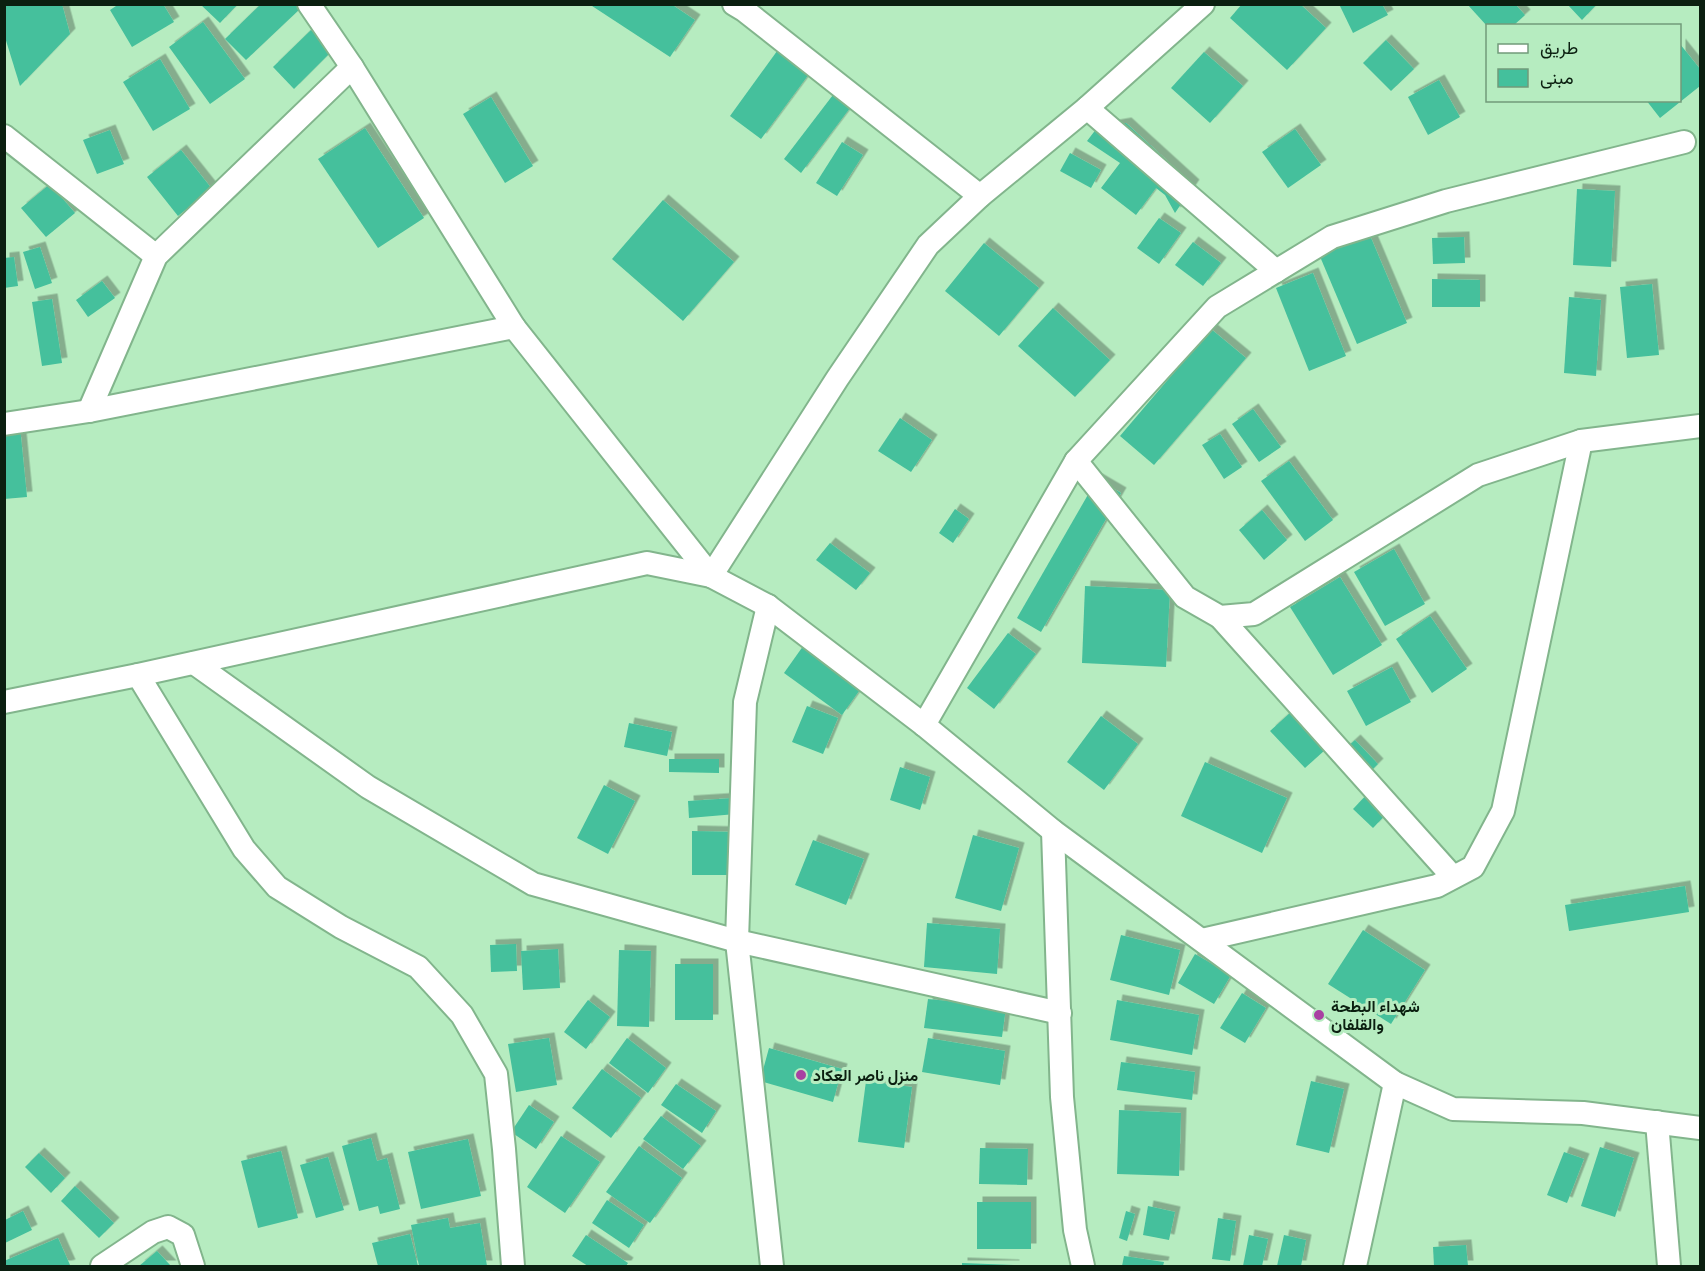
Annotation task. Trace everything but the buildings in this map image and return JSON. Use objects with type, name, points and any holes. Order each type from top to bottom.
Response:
[{"type":"street","points":[[309,4],[352,67],[514,327],[711,576]]},
{"type":"street","points":[[711,576],[837,379],[928,245],[980,196],[1086,108],[1203,4]]},
{"type":"street","points":[[743,6],[980,196]]},
{"type":"street","points":[[89,411],[156,256],[352,67]]},
{"type":"street","points":[[1086,108],[1276,271]]},
{"type":"street","points":[[4,136],[156,256]]},
{"type":"street","points":[[924,725],[1076,460],[1217,307],[1332,237],[1446,201],[1684,142]]},
{"type":"street","points":[[4,424],[89,411],[514,327]]},
{"type":"street","points":[[1220,617],[1254,614],[1478,475],[1581,441],[1701,426]]},
{"type":"street","points":[[1202,940],[1437,886],[1473,867],[1503,811],[1581,441]]},
{"type":"street","points":[[1076,460],[1185,597],[1220,617],[1454,877]]},
{"type":"street","points":[[4,702],[194,663],[647,563],[711,576],[768,606],[924,725],[1053,831],[1395,1083],[1454,1109],[1583,1113],[1701,1128]]},
{"type":"street","points":[[768,606],[745,702],[737,942],[772,1266]]},
{"type":"street","points":[[194,663],[369,787],[533,884],[737,942],[1060,1013]]},
{"type":"street","points":[[138,675],[244,849],[277,887],[340,927],[418,967],[462,1016],[496,1074],[513,1266]]},
{"type":"street","points":[[1053,831],[1062,1097],[1075,1230],[1083,1266]]},
{"type":"street","points":[[1355,1266],[1395,1083]]},
{"type":"street","points":[[1658,1122],[1670,1266]]},
{"type":"street","points":[[102,1266],[153,1232],[168,1227],[183,1235],[193,1266]]},
{"type":"place","name":"شهداء البطحة والقلفان","points":[[1319,1015]]},
{"type":"place","name":"منزل ناصر العكاد","points":[[801,1075]]}]
